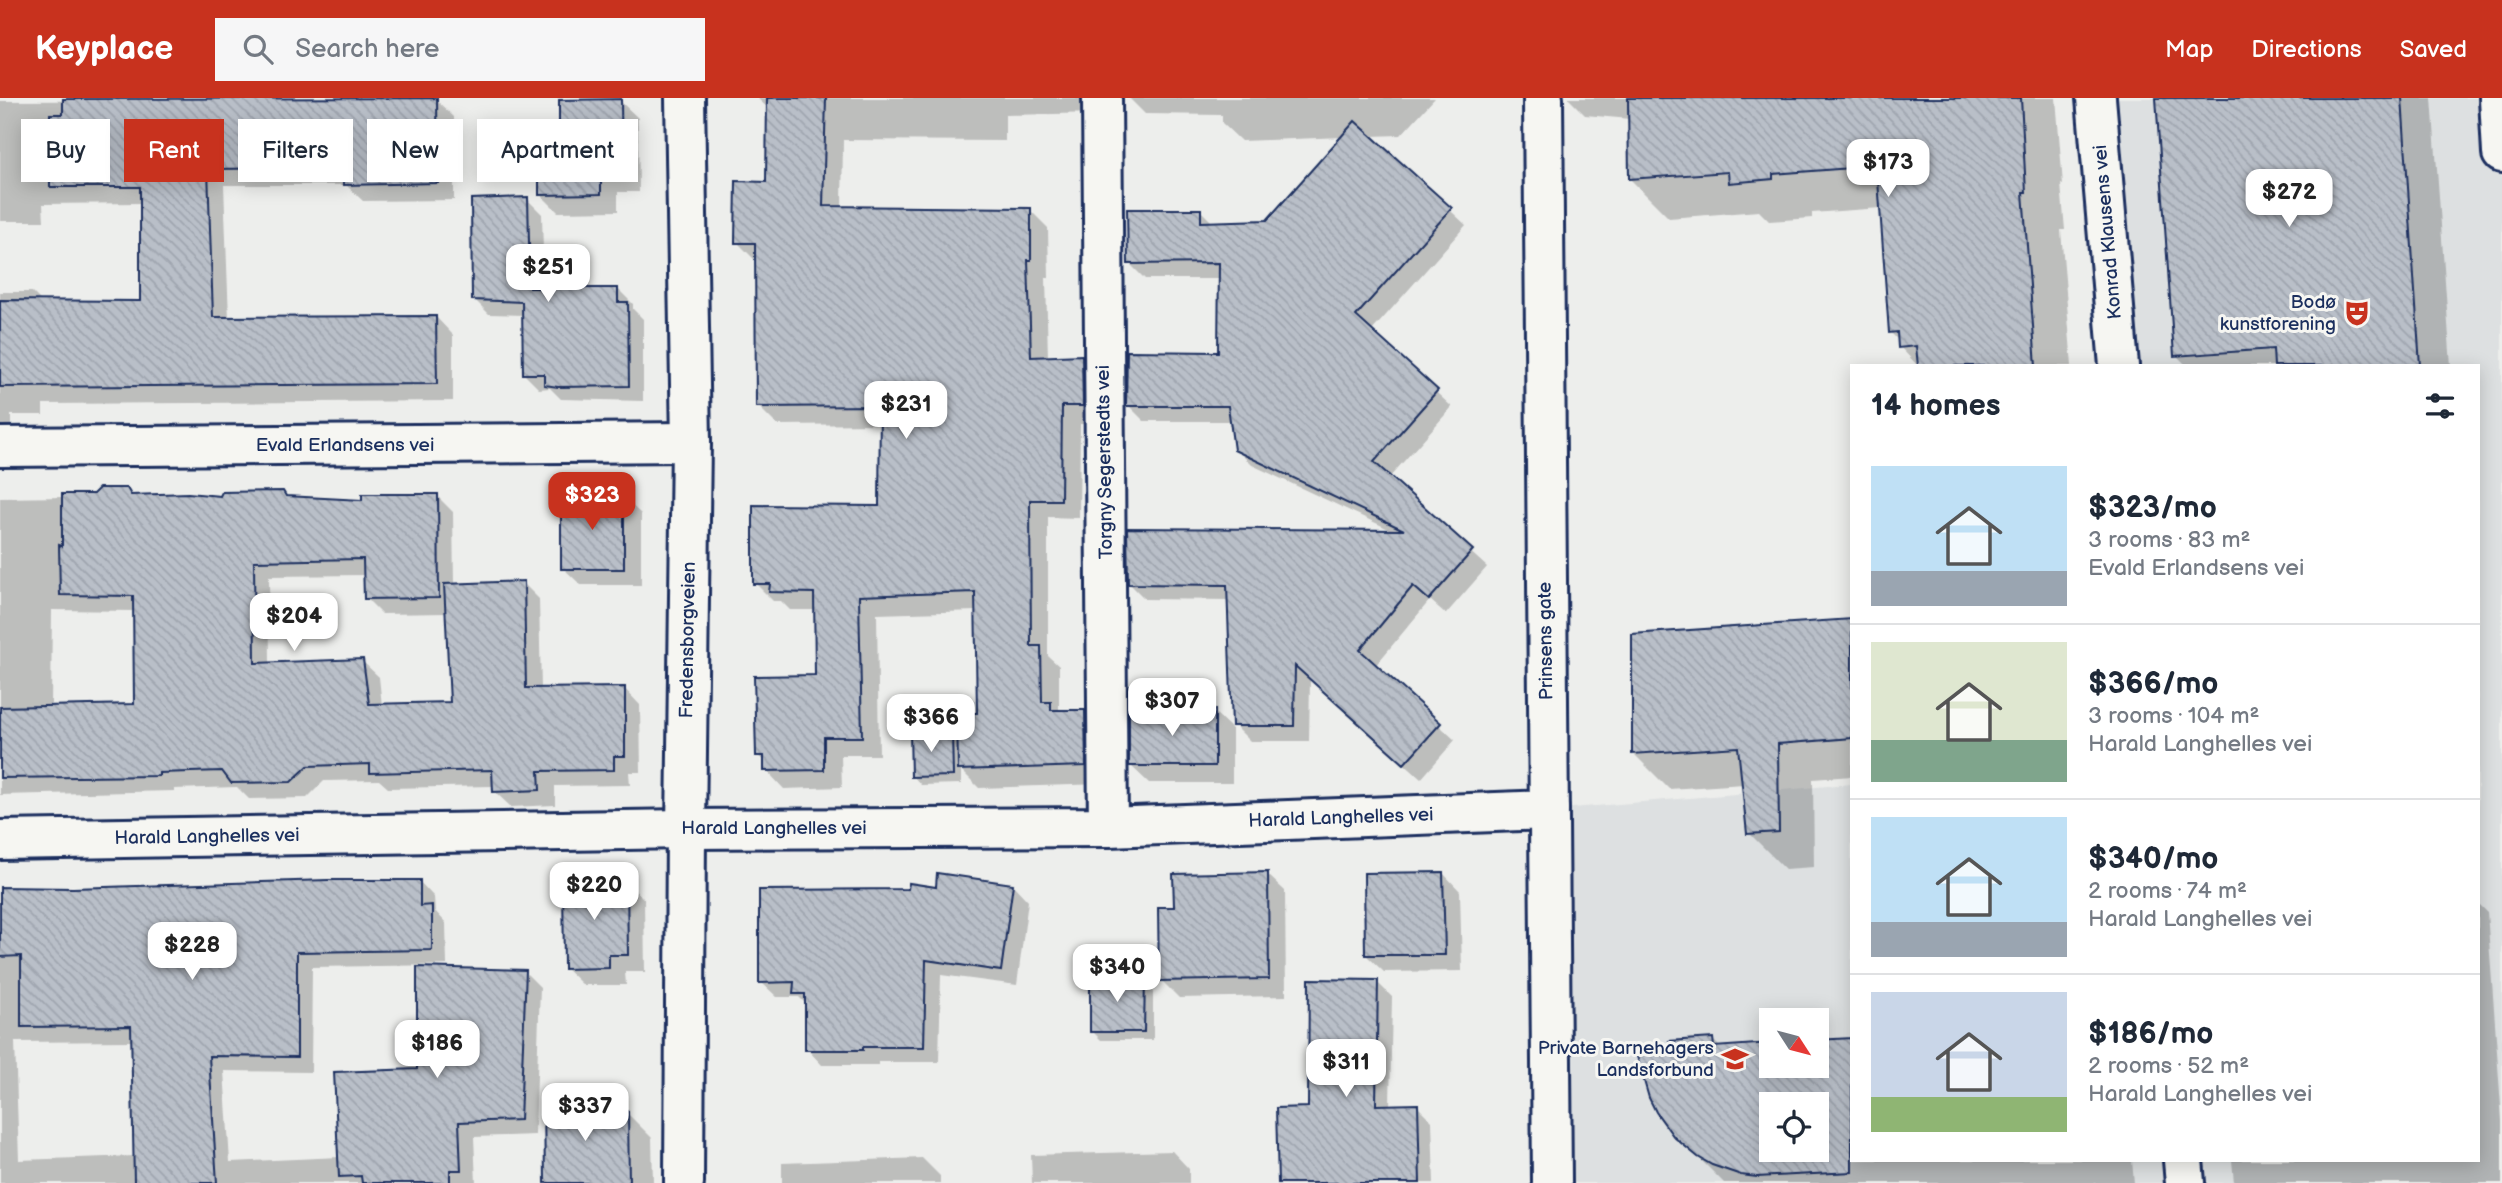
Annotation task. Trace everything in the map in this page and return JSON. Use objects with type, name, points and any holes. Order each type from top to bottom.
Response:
[{"type":"street","name":"Fredensborgveien","points":[[684,1183],[685,829],[691,442],[685,98]]},
{"type":"street","name":"Torgny Segerstedts vei","points":[[1102,98],[1108,827]]},
{"type":"street","name":"Prinsens gate","points":[[1543,98],[1552,1183]]},
{"type":"street","name":"Konrad Klausens vei","points":[[2096,98],[2119,364]]},
{"type":"street","points":[[2499,98],[2502,153]]},
{"type":"street","name":"Evald Erlandsens vei","points":[[0,447],[691,442]]},
{"type":"street","name":"Harald Langhelles vei","points":[[0,840],[685,829],[1108,827],[1549,810]]},
{"type":"street","points":[[2183,1162],[2185,1183]]},
{"type":"shaded area","points":[[2096,98],[2502,98],[2502,1183],[1552,1183],[1549,810],[1850,784],[1850,1162],[2480,1162],[2480,364],[2119,364]]},
{"type":"building","points":[[437,98],[437,119],[367,119],[367,182],[438,183],[344,185],[344,182],[353,182],[353,119],[238,119],[238,169],[224,169],[224,119],[124,119],[124,182],[208,182],[213,317],[436,316],[437,384],[0,387],[0,300],[140,301],[140,187],[50,187],[50,182],[110,182],[110,119],[50,119],[50,114],[63,114],[63,99]]},
{"type":"building","points":[[767,98],[826,98],[823,206],[1031,208],[1031,260],[1028,260],[1031,357],[1082,355],[1083,406],[1062,406],[1061,500],[1030,500],[1031,646],[1041,646],[1042,702],[1051,702],[1051,710],[1085,710],[1086,766],[958,770],[957,713],[977,713],[975,592],[859,596],[862,737],[824,737],[824,770],[764,771],[764,756],[756,756],[754,676],[815,675],[814,593],[769,592],[770,584],[753,584],[753,505],[879,506],[880,406],[756,407],[755,243],[735,243],[736,181],[766,182]]},
{"type":"building","points":[[1628,98],[2021,98],[2026,192],[2023,192],[2036,364],[1918,364],[1916,346],[1898,348],[1897,332],[1889,333],[1877,166],[1773,174],[1773,179],[1729,183],[1728,172],[1629,179]]},
{"type":"building","points":[[2156,98],[2402,98],[2420,364],[2274,364],[2273,349],[2174,356]]},
{"type":"building","points":[[621,99],[621,119],[559,119],[559,100]]},
{"type":"building","points":[[1355,121],[1452,208],[1356,316],[1438,390],[1374,462],[1473,550],[1429,600],[1413,586],[1360,650],[1441,723],[1404,764],[1295,666],[1294,726],[1232,726],[1227,585],[1128,584],[1127,528],[1404,530],[1234,450],[1228,406],[1126,406],[1127,351],[1218,352],[1219,263],[1128,264],[1127,209],[1201,209],[1201,222],[1267,220]]},
{"type":"building","points":[[539,182],[601,182],[601,194],[539,195]]},
{"type":"building","points":[[528,197],[530,288],[618,288],[618,302],[628,302],[629,386],[558,387],[544,385],[544,374],[523,374],[522,302],[472,300],[471,199]]},
{"type":"building","points":[[99,488],[127,488],[131,495],[188,493],[220,496],[222,492],[283,491],[286,496],[362,500],[362,494],[438,494],[439,598],[364,599],[363,559],[254,561],[255,663],[363,659],[369,704],[450,702],[444,584],[524,581],[526,688],[625,687],[625,756],[614,756],[614,770],[539,771],[540,790],[493,792],[492,770],[370,773],[370,764],[308,766],[291,782],[231,783],[222,771],[159,773],[159,776],[0,778],[0,707],[134,704],[133,596],[60,595],[62,494],[93,494]]},
{"type":"building","points":[[561,495],[624,495],[624,569],[561,569]]},
{"type":"building","points":[[1850,619],[1850,738],[1778,744],[1779,832],[1747,834],[1738,747],[1632,754],[1632,634]]},
{"type":"building","points":[[1129,710],[1215,710],[1215,766],[1129,766]]},
{"type":"building","points":[[952,730],[953,776],[911,777],[910,731]]},
{"type":"building","points":[[1268,872],[1269,979],[1159,981],[1158,907],[1174,907],[1173,874]]},
{"type":"building","points":[[1443,872],[1445,955],[1365,955],[1364,873]]},
{"type":"building","points":[[937,873],[1013,884],[1001,971],[926,960],[924,1047],[805,1050],[805,994],[793,994],[794,982],[759,983],[759,890],[908,889],[909,883],[936,887]]},
{"type":"building","points":[[627,879],[628,955],[609,955],[609,968],[564,969],[563,880]]},
{"type":"building","points":[[328,880],[420,880],[420,906],[432,905],[432,950],[297,952],[297,1057],[209,1056],[217,1183],[134,1183],[131,1026],[21,1027],[21,956],[0,957],[0,887],[73,888]]},
{"type":"building","points":[[417,967],[526,970],[520,1120],[459,1122],[461,1170],[450,1170],[450,1183],[362,1183],[361,1176],[339,1177],[334,1072],[417,1069]]},
{"type":"building","points":[[1090,977],[1145,977],[1144,1032],[1090,1032]]},
{"type":"building","points":[[1309,979],[1378,980],[1376,1105],[1418,1104],[1420,1183],[1278,1183],[1276,1108],[1308,1107]]},
{"type":"building","points":[[1713,1038],[1714,1047],[1759,1044],[1759,1078],[1829,1078],[1829,1039],[1850,1038],[1852,1172],[1757,1177],[1741,1175],[1712,1165],[1674,1137],[1656,1112],[1649,1098],[1636,1053],[1670,1051],[1669,1041]]},
{"type":"building","points":[[602,1098],[603,1112],[628,1111],[629,1183],[545,1183],[544,1099]]},
{"type":"place","name":"Bodø kunstforening","points":[[2357,313]]},
{"type":"place","name":"Private Barnehagers Landsforbund","points":[[1735,1059]]}]
